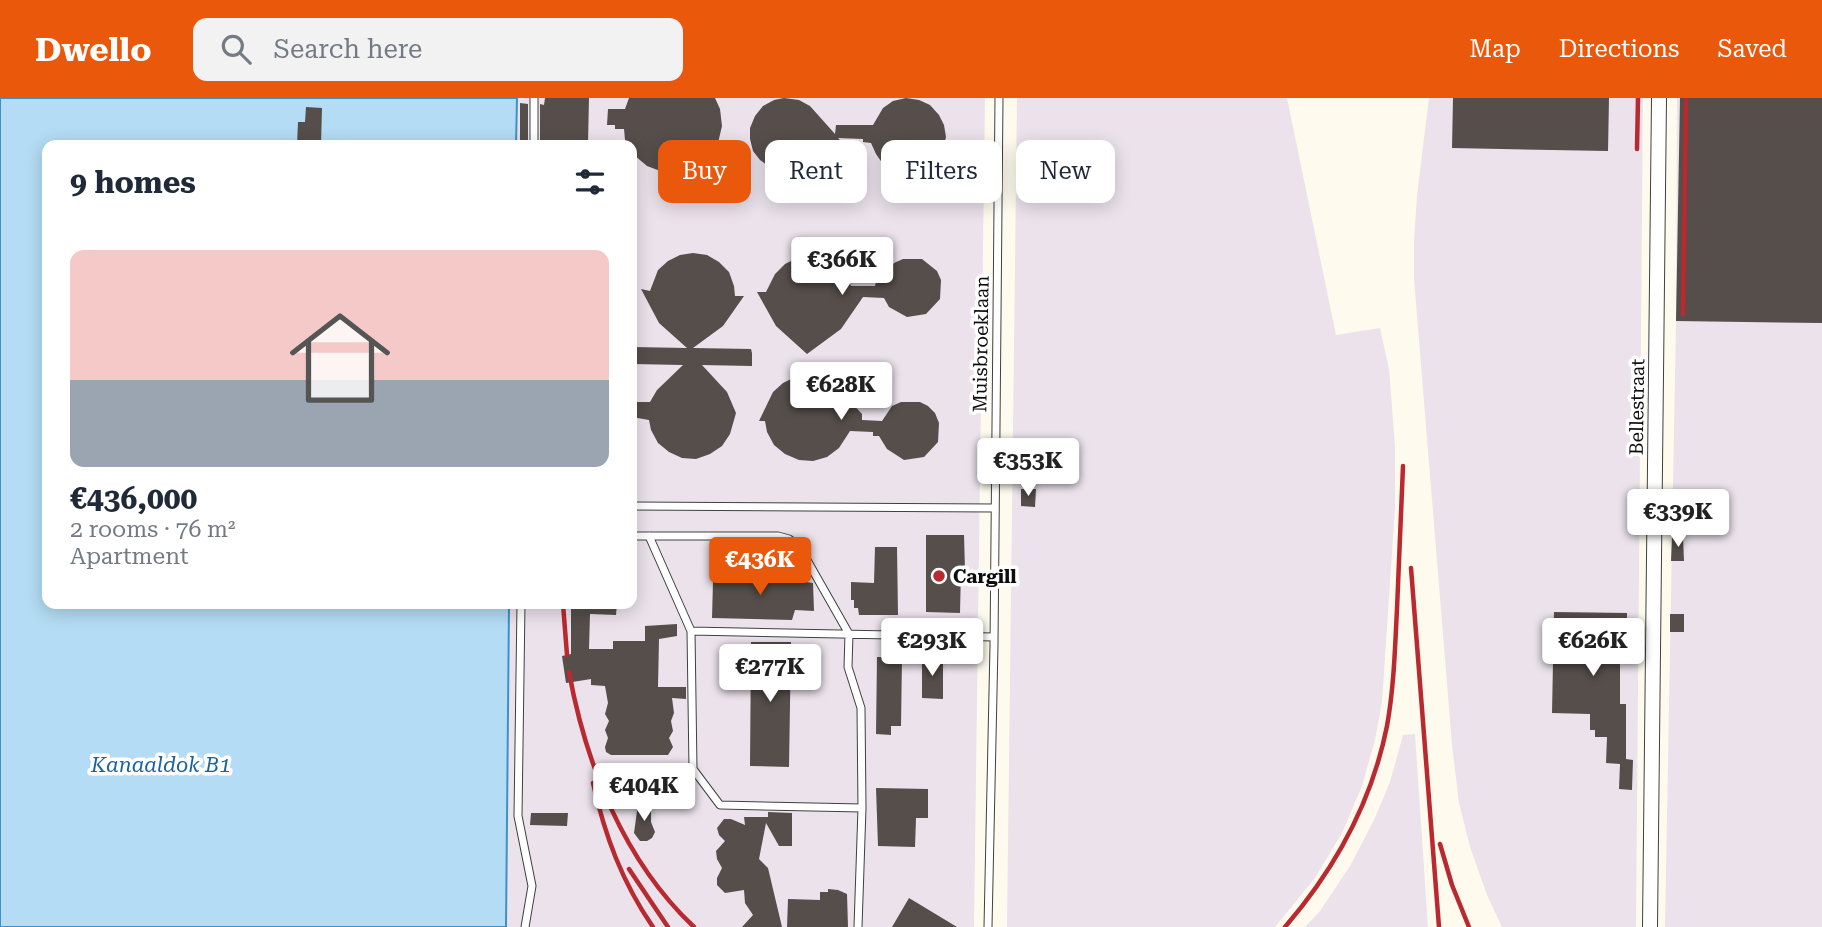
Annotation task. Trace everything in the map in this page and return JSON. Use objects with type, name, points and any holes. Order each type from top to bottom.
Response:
[{"type":"street","name":"Bellestraat","points":[[1650,927],[1659,98]]},
{"type":"lane","points":[[534,98],[534,140]]},
{"type":"lane","name":"Muisbroeklaan","points":[[988,927],[999,98]]},
{"type":"lane","points":[[637,506],[995,508]]},
{"type":"lane","points":[[637,536],[778,536],[789,539],[805,556],[849,634],[848,667],[861,708],[862,808],[858,927]]},
{"type":"lane","points":[[649,536],[691,631],[693,769],[720,805],[862,808]]},
{"type":"lane","points":[[521,609],[518,816],[532,886],[525,927]]},
{"type":"lane","points":[[691,631],[993,637]]},
{"type":"shaded area","points":[[517,98],[985,98],[984,140],[881,140],[881,203],[984,203],[974,927],[506,927],[509,609],[637,609],[637,140],[516,140]]},
{"type":"shaded area","points":[[1017,98],[1287,98],[1336,335],[1380,328],[1389,369],[1395,446],[1395,508],[1382,702],[1362,786],[1342,833],[1315,878],[1275,927],[1007,927],[1016,181],[1016,203],[1115,203],[1115,140],[1016,140]]},
{"type":"shaded area","points":[[1429,98],[1643,98],[1636,927],[1502,927],[1470,847],[1459,803],[1414,279],[1417,195]]},
{"type":"shaded area","points":[[1677,98],[1822,98],[1822,927],[1665,927],[1676,321]]},
{"type":"shaded area","points":[[1415,734],[1428,927],[1305,927],[1320,911],[1350,866],[1374,820],[1390,782],[1403,735]]},
{"type":"water","name":"Kanaaldok B1","points":[[0,98],[517,98],[516,140],[42,140],[42,609],[509,609],[506,927],[0,927]]},
{"type":"building","points":[[545,98],[589,98],[588,140],[540,140],[540,104],[544,105]]},
{"type":"building","points":[[629,98],[715,98],[720,109],[722,126],[719,140],[658,140],[658,170],[647,166],[637,158],[637,140],[625,140],[624,129],[607,125],[608,109],[625,109]]},
{"type":"building","points":[[906,98],[919,100],[930,105],[939,115],[946,137],[945,140],[881,140],[881,161],[871,143],[863,139],[765,140],[765,164],[753,151],[750,128],[763,106],[774,100],[799,100],[810,106],[835,134],[836,125],[873,125],[883,108],[893,101]]},
{"type":"building","points":[[1453,98],[1609,98],[1608,151],[1452,148]]},
{"type":"building","points":[[1680,98],[1822,98],[1822,323],[1676,321]]},
{"type":"building","points":[[520,103],[528,104],[528,140],[520,140]]},
{"type":"building","points":[[306,107],[322,108],[321,140],[297,140],[298,122],[305,122]]},
{"type":"building","points":[[680,255],[707,255],[719,262],[729,272],[735,296],[744,296],[723,326],[693,348],[751,349],[752,353],[752,366],[702,365],[727,392],[736,413],[730,434],[722,446],[696,459],[682,458],[669,452],[658,443],[649,420],[637,418],[637,402],[650,402],[657,390],[683,365],[637,364],[637,347],[687,348],[659,323],[641,289],[650,291],[658,270]]},
{"type":"building","points":[[811,256],[836,265],[851,286],[875,286],[876,282],[882,282],[894,263],[903,259],[922,259],[937,271],[941,280],[940,299],[926,314],[907,317],[889,307],[884,298],[863,297],[841,329],[807,354],[776,326],[757,292],[766,292],[775,274],[785,264],[797,258]]},
{"type":"building","points":[[809,370],[834,384],[862,414],[862,420],[882,421],[892,406],[901,402],[920,402],[928,406],[939,423],[938,442],[924,457],[904,460],[887,449],[879,436],[873,436],[873,432],[850,431],[839,448],[827,457],[813,461],[799,460],[785,454],[774,445],[765,421],[759,421],[773,392],[783,383]]},
{"type":"building","points":[[1021,489],[1036,489],[1035,507],[1021,506]]},
{"type":"building","points":[[926,535],[964,535],[965,570],[961,570],[960,613],[926,612]]},
{"type":"building","points":[[1672,536],[1683,536],[1684,561],[1671,561]]},
{"type":"building","points":[[875,547],[897,547],[898,615],[859,615],[858,608],[854,608],[854,600],[851,600],[851,582],[874,583]]},
{"type":"building","points":[[725,573],[764,573],[763,576],[813,583],[814,611],[795,610],[792,620],[712,618],[713,581],[725,582]]},
{"type":"building","points":[[571,609],[617,609],[616,615],[590,614],[589,649],[613,649],[613,641],[645,641],[645,626],[677,624],[677,636],[659,639],[658,687],[686,687],[686,699],[672,698],[673,731],[669,738],[673,747],[668,755],[611,755],[606,752],[608,738],[605,730],[609,721],[605,714],[608,703],[605,686],[591,685],[591,679],[566,683],[562,656],[571,654]]},
{"type":"building","points":[[1554,612],[1627,613],[1627,653],[1620,653],[1620,704],[1626,704],[1626,759],[1633,760],[1632,790],[1619,789],[1620,764],[1606,763],[1607,737],[1595,737],[1595,730],[1590,730],[1590,714],[1552,713]]},
{"type":"building","points":[[1670,614],[1684,614],[1684,632],[1670,632]]},
{"type":"building","points":[[751,642],[791,642],[789,767],[750,766]]},
{"type":"building","points":[[877,657],[902,657],[901,726],[891,726],[891,735],[876,734]]},
{"type":"building","points":[[922,657],[943,658],[943,699],[922,698]]},
{"type":"building","points":[[876,788],[928,789],[928,818],[916,818],[915,847],[878,846]]},
{"type":"building","points":[[638,804],[651,804],[651,822],[655,832],[647,841],[640,841],[634,833]]},
{"type":"building","points":[[768,812],[792,813],[792,846],[779,846],[766,823],[759,859],[768,868],[782,927],[742,927],[753,915],[745,903],[744,890],[725,893],[717,885],[722,868],[716,851],[725,841],[717,828],[724,819],[745,825],[744,817],[768,817]]},
{"type":"building","points":[[531,813],[568,813],[567,826],[530,825]]},
{"type":"building","points":[[828,889],[847,894],[848,927],[787,927],[788,899],[820,900],[820,892],[828,892]]},
{"type":"building","points":[[909,898],[957,927],[892,927]]},
{"type":"railway","points":[[1637,149],[1638,98]]},
{"type":"railway","points":[[1683,314],[1686,98]]},
{"type":"railway","points":[[1285,927],[1320,882],[1349,833],[1372,781],[1380,754],[1387,726],[1394,668],[1403,466]]},
{"type":"railway","points":[[1411,568],[1439,927]]},
{"type":"railway","points":[[563,609],[567,655]]},
{"type":"railway","points":[[569,672],[586,742],[612,810],[647,872],[669,901],[694,927]]},
{"type":"railway","points":[[593,783],[616,858],[632,893],[653,927]]},
{"type":"railway","points":[[1440,844],[1452,885],[1469,927]]},
{"type":"railway","points":[[629,869],[668,927]]},
{"type":"place","name":"Cargill","points":[[939,576]]}]
